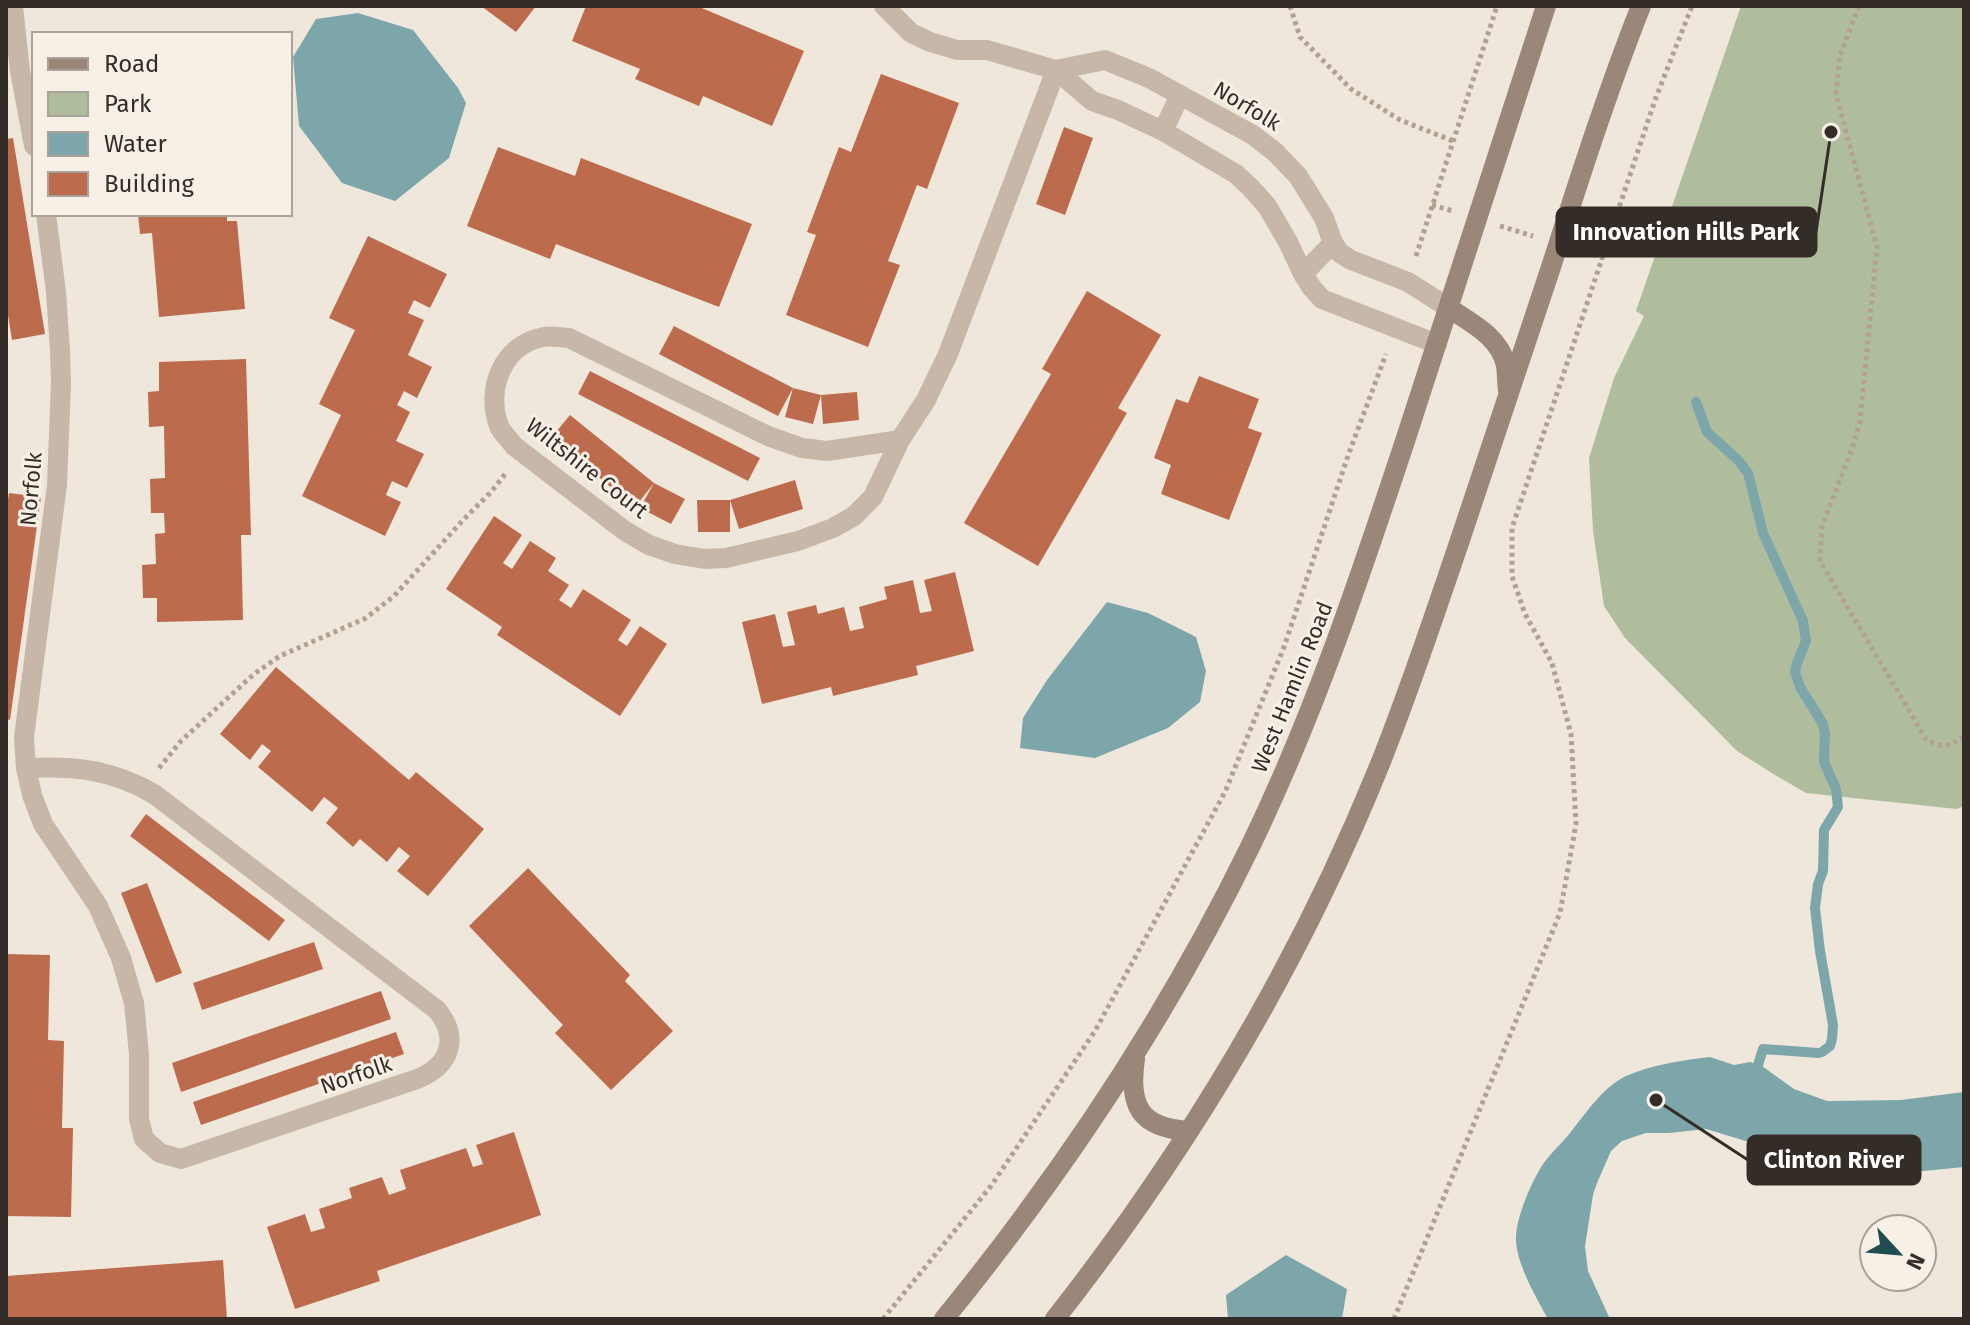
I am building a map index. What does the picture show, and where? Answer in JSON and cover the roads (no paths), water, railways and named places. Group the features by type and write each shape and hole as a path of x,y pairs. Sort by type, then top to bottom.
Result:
{"main road":[{"name":"West Hamlin Road","path":"944,1319 1070,1154 1135,1055 1191,961 1243,861 1298,740 1357,586 1546,6"},
{"path":"1055,1319 1118,1235 1227,1069 1299,942 1355,822 1421,656 1586,157 1641,6"},
{"path":"1449,308 1488,334 1499,349 1505,364 1508,399"},
{"path":"1135,1055 1133,1098 1139,1109 1149,1120 1161,1126 1189,1131"}],"street":[{"path":"13,6 20,71 32,135"},
{"name":"Norfolk","path":"884,6 911,33 930,42 957,50 987,50 1056,70 1092,101 1163,131 1221,164 1250,187 1267,206 1303,274 1322,299 1437,344"},
{"name":"Norfolk","path":"1056,70 1105,60 1125,67 1253,135 1298,176 1324,218 1333,243"},
{"name":"Wiltshire Court","path":"900,440 827,451 802,448 768,436 569,338 546,336 523,343 505,360 494,384 494,409 500,430 514,446 625,531 649,545 675,554 705,559 726,558 798,541 833,528 854,516 873,497 900,440 926,400 948,354 1056,70"},
{"path":"1163,131 1180,95"},
{"name":"Norfolk","path":"26,768 57,766 90,769 118,776 154,794 437,1010 446,1021 450,1035 448,1051 441,1065 417,1079 181,1159 160,1153 144,1139 139,1119 139,1054 134,1003 121,958 98,906 43,824 26,768 24,737 58,470 60,351 46,216"},
{"path":"1303,274 1333,243 1340,253 1351,260 1408,282 1449,308"}],"water":[{"path":"358,13 413,30 466,103 449,158 395,201 342,183 299,126 293,57 316,19"},
{"path":"1107,602 1148,613 1196,637 1206,671 1200,702 1168,728 1095,758 1020,748 1023,718 1047,680"},
{"path":"1710,1057 1734,1065 1750,1062 1762,1066 1794,1089 1827,1101 1901,1100 1964,1092 1964,1167 1913,1172 1875,1168 1772,1149 1706,1129 1646,1133 1622,1141 1611,1151 1597,1183 1585,1246 1588,1271 1610,1319 1548,1319 1523,1270 1516,1240 1522,1210 1541,1167 1595,1101 1618,1081 1656,1066"},
{"path":"1286,1255 1347,1289 1342,1319 1228,1319 1226,1295"}],"waterway":[{"path":"1696,402 1707,432 1748,473 1763,533 1803,621 1806,641 1795,672 1800,687 1823,724 1824,762 1836,789 1838,807 1824,830 1823,871 1815,908 1833,1025 1830,1046 1818,1053 1763,1049 1758,1065"}],"place":[{"name":"Innovation Hills Park","path":"1831,132"},
{"name":"Clinton River","path":"1656,1100"}]}
